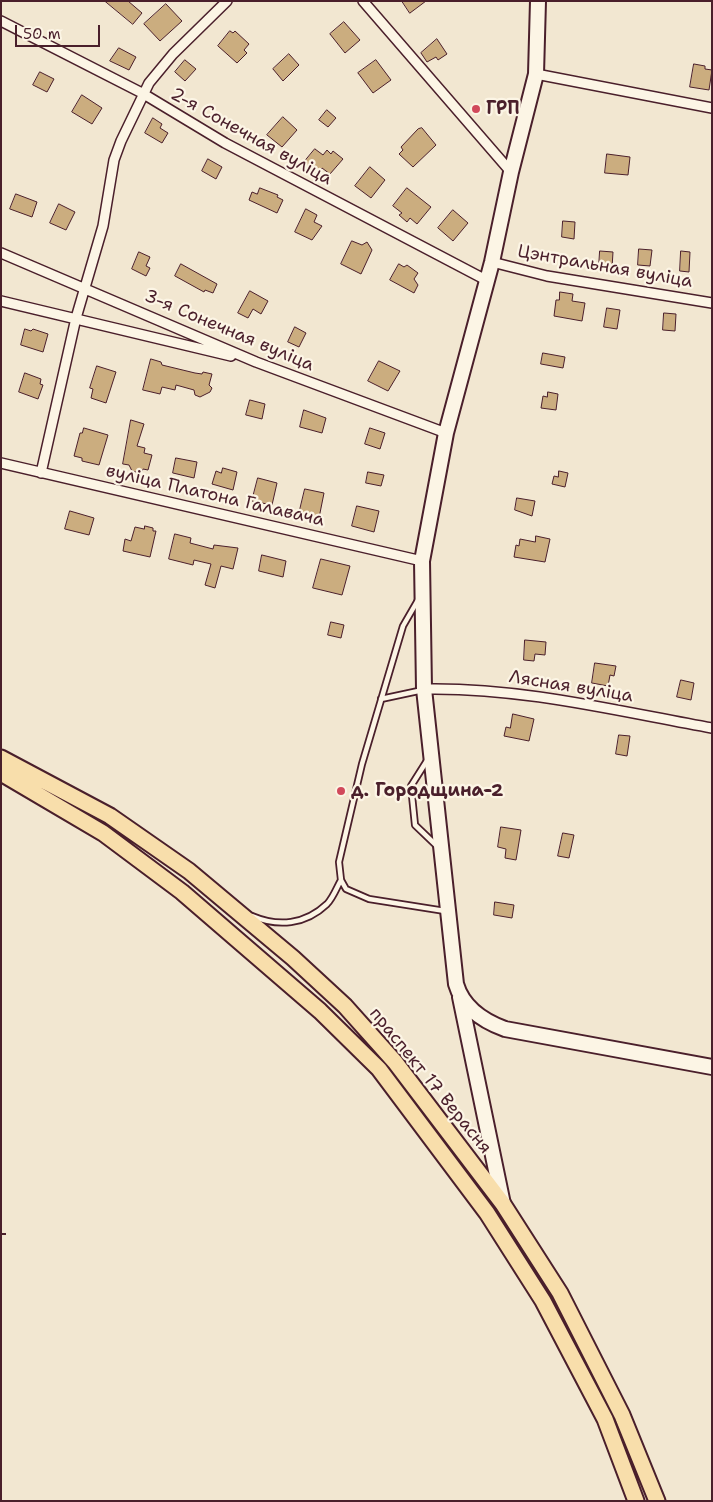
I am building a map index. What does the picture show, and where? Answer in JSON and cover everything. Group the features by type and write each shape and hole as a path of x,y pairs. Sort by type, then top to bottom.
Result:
{"main road":[{"name":"праспект 17 Верасня","path":"1,758 110,816 189,871 345,1006 395,1062 503,1204 560,1293 622,1415 657,1501"},
{"name":"праспект 17 Верасня","path":"1,773 103,833 182,892 320,1011 378,1069 487,1213 543,1301 605,1420 636,1501"}],"street":[{"path":"41,473 76,318 103,226 118,149 142,93 169,58 227,1"},
{"path":"363,1 511,172"},
{"path":"503,1204 459,992 448,912 424,689 422,561 446,433 492,262 511,172 536,74 538,1"},
{"name":"2-я Сонечная вуліца","path":"1,20 142,93 225,143 486,280"},
{"path":"536,74 712,108"},
{"name":"3-я Сонечная вуліца","path":"1,252 256,362 446,433"},
{"name":"Цэнтральная вуліца","path":"492,262 546,276 712,303"},
{"path":"1,301 256,362"},
{"name":"вуліца Платона Галавача","path":"1,463 422,561"},
{"name":"Лясная вуліца","path":"424,689 466,689 556,699 712,728"},
{"path":"459,992 470,1008 481,1018 512,1031 712,1067"}],"lane":[{"path":"422,592 403,626 362,764 339,862 341,880 346,889 369,899 448,912"},
{"path":"381,699 424,689"},
{"path":"431,754 411,786 416,825 441,850"},
{"path":"233,908 270,923 291,922 310,916 328,904 341,880"}],"path":[{"path":"1,1234 6,1234"}],"building":[{"path":"105,1 128,1 142,13 133,24"},
{"path":"402,1 426,1 410,13"},
{"path":"166,4 182,21 160,41 144,24"},
{"path":"344,22 360,40 345,53 330,34"},
{"path":"230,31 233,33 235,31 249,44 244,50 247,53 237,63 218,46"},
{"path":"437,39 447,54 438,60 436,57 427,62 421,53"},
{"path":"119,48 136,57 129,70 110,61"},
{"path":"289,54 299,65 283,81 273,69"},
{"path":"185,60 196,69 185,81 175,72"},
{"path":"376,60 391,80 373,93 358,73"},
{"path":"694,64 705,66 705,69 712,70 709,90 690,87"},
{"path":"40,72 54,79 47,92 33,85"},
{"path":"82,95 102,108 92,124 72,112"},
{"path":"327,110 336,118 328,127 319,120"},
{"path":"283,117 297,130 282,147 267,135"},
{"path":"153,118 162,124 160,128 168,133 162,143 145,133"},
{"path":"422,128 436,145 413,167 399,154 403,150 401,147 418,129"},
{"path":"315,149 323,155 327,150 331,154 333,151 343,159 330,174 322,168 317,174 307,166 305,161"},
{"path":"607,154 630,157 628,175 605,173"},
{"path":"208,159 222,167 216,179 202,171"},
{"path":"370,167 385,180 371,198 355,186"},
{"path":"260,188 278,195 277,197 283,200 277,213 249,200 252,192 257,194"},
{"path":"407,188 431,207 417,224 410,218 407,222 399,215 402,213 393,206"},
{"path":"16,194 37,202 32,217 10,209"},
{"path":"59,204 75,212 66,230 50,223"},
{"path":"306,209 317,215 314,222 322,226 312,240 295,232"},
{"path":"453,210 468,223 453,241 438,228"},
{"path":"563,221 575,222 574,239 562,237"},
{"path":"352,241 362,245 367,242 372,250 361,274 341,264"},
{"path":"639,249 652,250 650,266 638,265"},
{"path":"600,251 613,252 612,268 599,267"},
{"path":"681,251 690,252 689,272 680,271"},
{"path":"139,252 150,257 146,266 150,268 146,276 132,269"},
{"path":"181,264 217,284 213,293 205,290 204,292 175,276"},
{"path":"399,264 404,267 407,265 418,273 414,279 418,285 414,293 390,280"},
{"path":"250,291 268,301 261,314 253,309 248,318 238,313"},
{"path":"560,292 573,294 572,301 585,303 582,321 554,316 556,300 559,300"},
{"path":"607,308 620,310 617,329 604,327"},
{"path":"664,313 676,314 675,331 663,330"},
{"path":"295,327 306,333 299,347 288,342"},
{"path":"25,329 31,331 33,329 48,334 43,352 21,345"},
{"path":"543,353 565,357 563,368 541,364"},
{"path":"151,359 161,362 162,365 195,373 212,374 209,385 212,388 210,392 200,397 195,395 194,390 176,385 175,390 162,387 160,394 143,390"},
{"path":"379,361 400,371 388,391 368,381"},
{"path":"97,366 116,372 106,403 91,398 93,389 90,388"},
{"path":"25,373 41,379 40,384 43,385 38,399 19,392"},
{"path":"548,392 558,394 556,410 541,408 543,396 547,397"},
{"path":"250,400 265,404 262,419 246,415"},
{"path":"304,410 326,418 322,433 300,427"},
{"path":"131,420 144,424 137,446 145,448 144,453 152,455 148,470 143,469 141,473 132,471 129,465 123,464"},
{"path":"84,428 108,435 99,465 82,461 82,458 74,456 80,433 82,433"},
{"path":"370,428 385,433 380,449 365,444"},
{"path":"176,458 197,462 194,478 173,473"},
{"path":"223,468 237,472 233,490 212,484 216,471 221,473"},
{"path":"559,471 568,473 565,487 552,484 554,476 558,477"},
{"path":"368,472 384,475 381,486 366,483"},
{"path":"258,478 277,483 272,505 252,501"},
{"path":"305,489 324,493 319,518 299,514"},
{"path":"517,498 535,501 532,516 515,510"},
{"path":"357,506 379,511 374,532 352,526"},
{"path":"70,511 94,518 89,535 65,529"},
{"path":"145,526 156,531 150,557 123,551 125,539 131,541 135,527 144,529"},
{"path":"175,534 191,538 190,543 213,549 214,545 238,548 233,569 221,566 215,588 205,585 211,564 194,560 193,565 169,559"},
{"path":"536,536 550,539 545,562 514,557 516,545 519,546 520,539 535,542"},
{"path":"262,555 286,561 283,577 259,571"},
{"path":"321,559 350,566 342,595 313,588"},
{"path":"331,622 344,625 341,638 328,635"},
{"path":"525,640 546,642 545,655 535,654 534,661 524,660"},
{"path":"595,663 616,666 614,676 610,675 608,686 592,683"},
{"path":"681,680 694,683 691,700 677,697"},
{"path":"513,714 534,719 529,741 504,736 506,727 510,728"},
{"path":"619,735 630,736 627,756 616,754"},
{"path":"501,827 521,830 516,860 505,858 506,849 498,847"},
{"path":"563,833 574,835 569,858 558,856"},
{"path":"495,902 514,905 512,918 494,915"}],"place":[{"name":"ГРП","path":"476,109"},
{"name":"д. Городщина-2","path":"341,791"}]}
